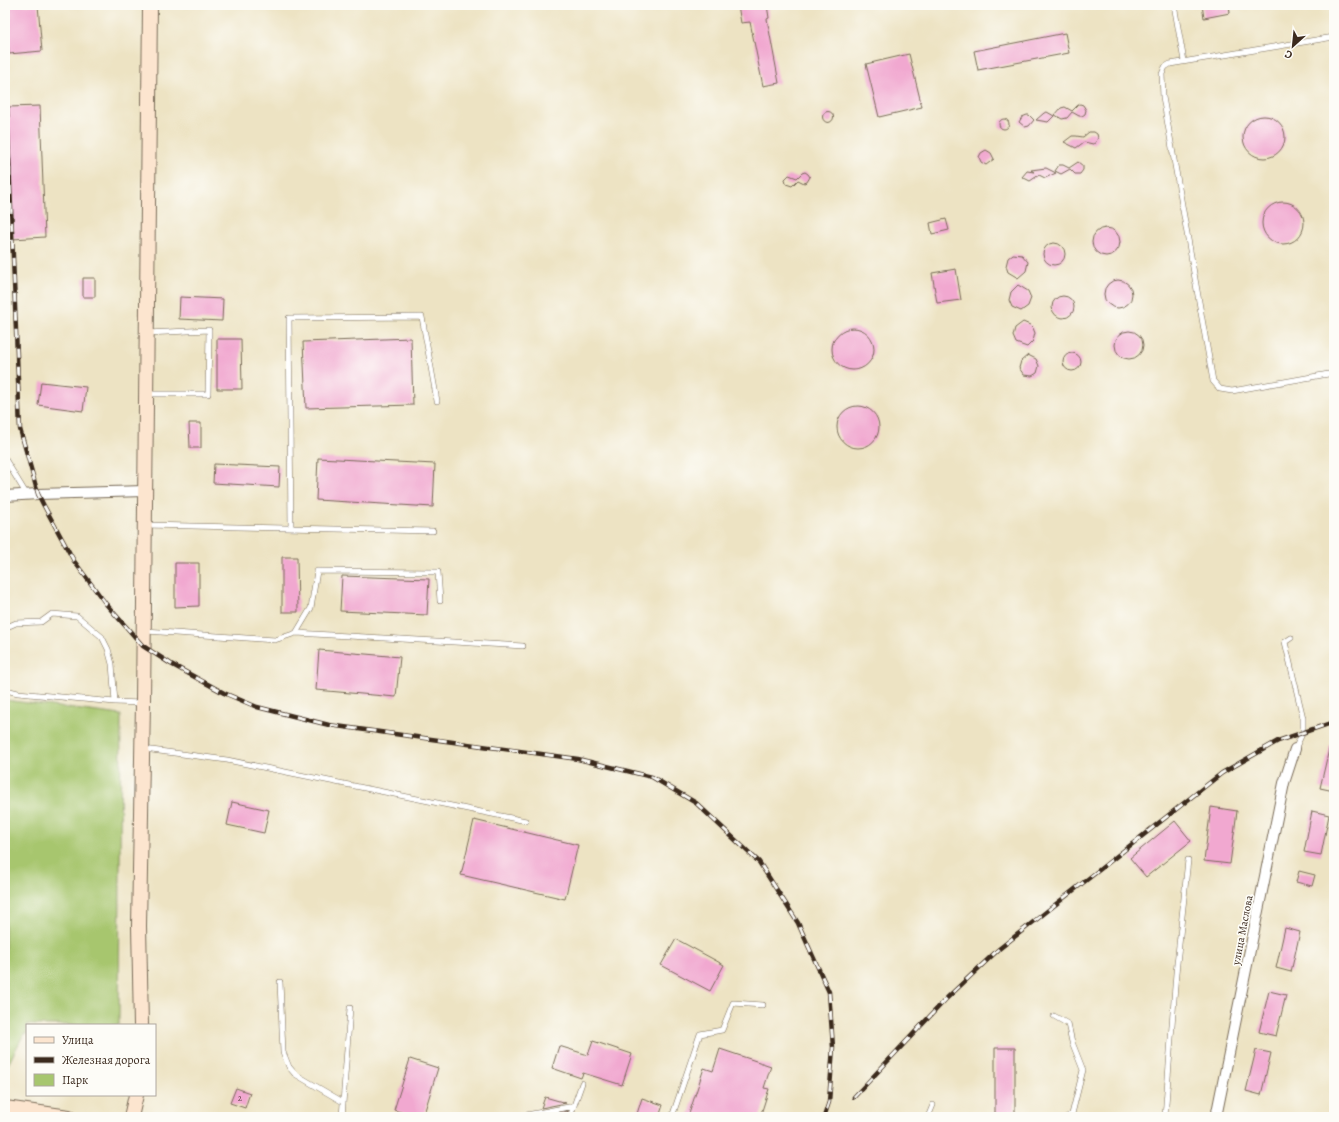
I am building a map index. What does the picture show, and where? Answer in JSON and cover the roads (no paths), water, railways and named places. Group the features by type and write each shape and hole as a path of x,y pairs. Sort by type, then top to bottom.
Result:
{"main road":[{"path":"141,1024 139,926 143,703 150,5"},
{"path":"131,1117 136,1096"},
{"path":"5,1108 68,1117"}],"street":[{"path":"5,496 145,491"},
{"name":"улица Маслова","path":"1216,1117 1284,783 1295,749"}],"lane":[{"path":"1174,5 1184,61"},
{"path":"1334,37 1170,64 1164,67 1162,74 1163,97 1213,381 1220,389 1232,391 1334,373"},
{"path":"291,528 289,318 422,317 437,401"},
{"path":"146,332 209,330 208,394 146,394"},
{"path":"5,459 27,495"},
{"path":"144,524 433,531"},
{"path":"296,633 311,608 317,571 438,572 440,601"},
{"path":"5,630 7,627 16,623 41,622 52,614 77,616 102,637 108,648 112,664 115,702"},
{"path":"143,631 275,640 296,633 523,646"},
{"path":"1291,638 1284,642 1303,718 1302,732 1295,749"},
{"path":"5,688 18,693 115,702 143,703"},
{"path":"142,748 227,760 526,821"},
{"path":"1166,1117 1176,973 1188,860"},
{"path":"280,982 283,1052 289,1066 295,1074 343,1102"},
{"path":"672,1117 700,1034 722,1030 733,1003 763,1006"},
{"path":"342,1117 350,1008"},
{"path":"1054,1016 1068,1024 1072,1042 1083,1070 1072,1114 1067,1117"},
{"path":"570,1117 582,1083"},
{"path":"928,1117 933,1105"},
{"path":"516,1117 574,1106"}],"railway":[{"path":"5,60 20,429 38,494 74,561 106,604 143,646 171,664 224,693 257,707 329,725 578,759 652,777 696,803 759,862 798,923 829,992 833,1047 829,1102 824,1117"},
{"path":"854,1097 947,998 999,949 1222,773 1278,741 1334,722"}]}
